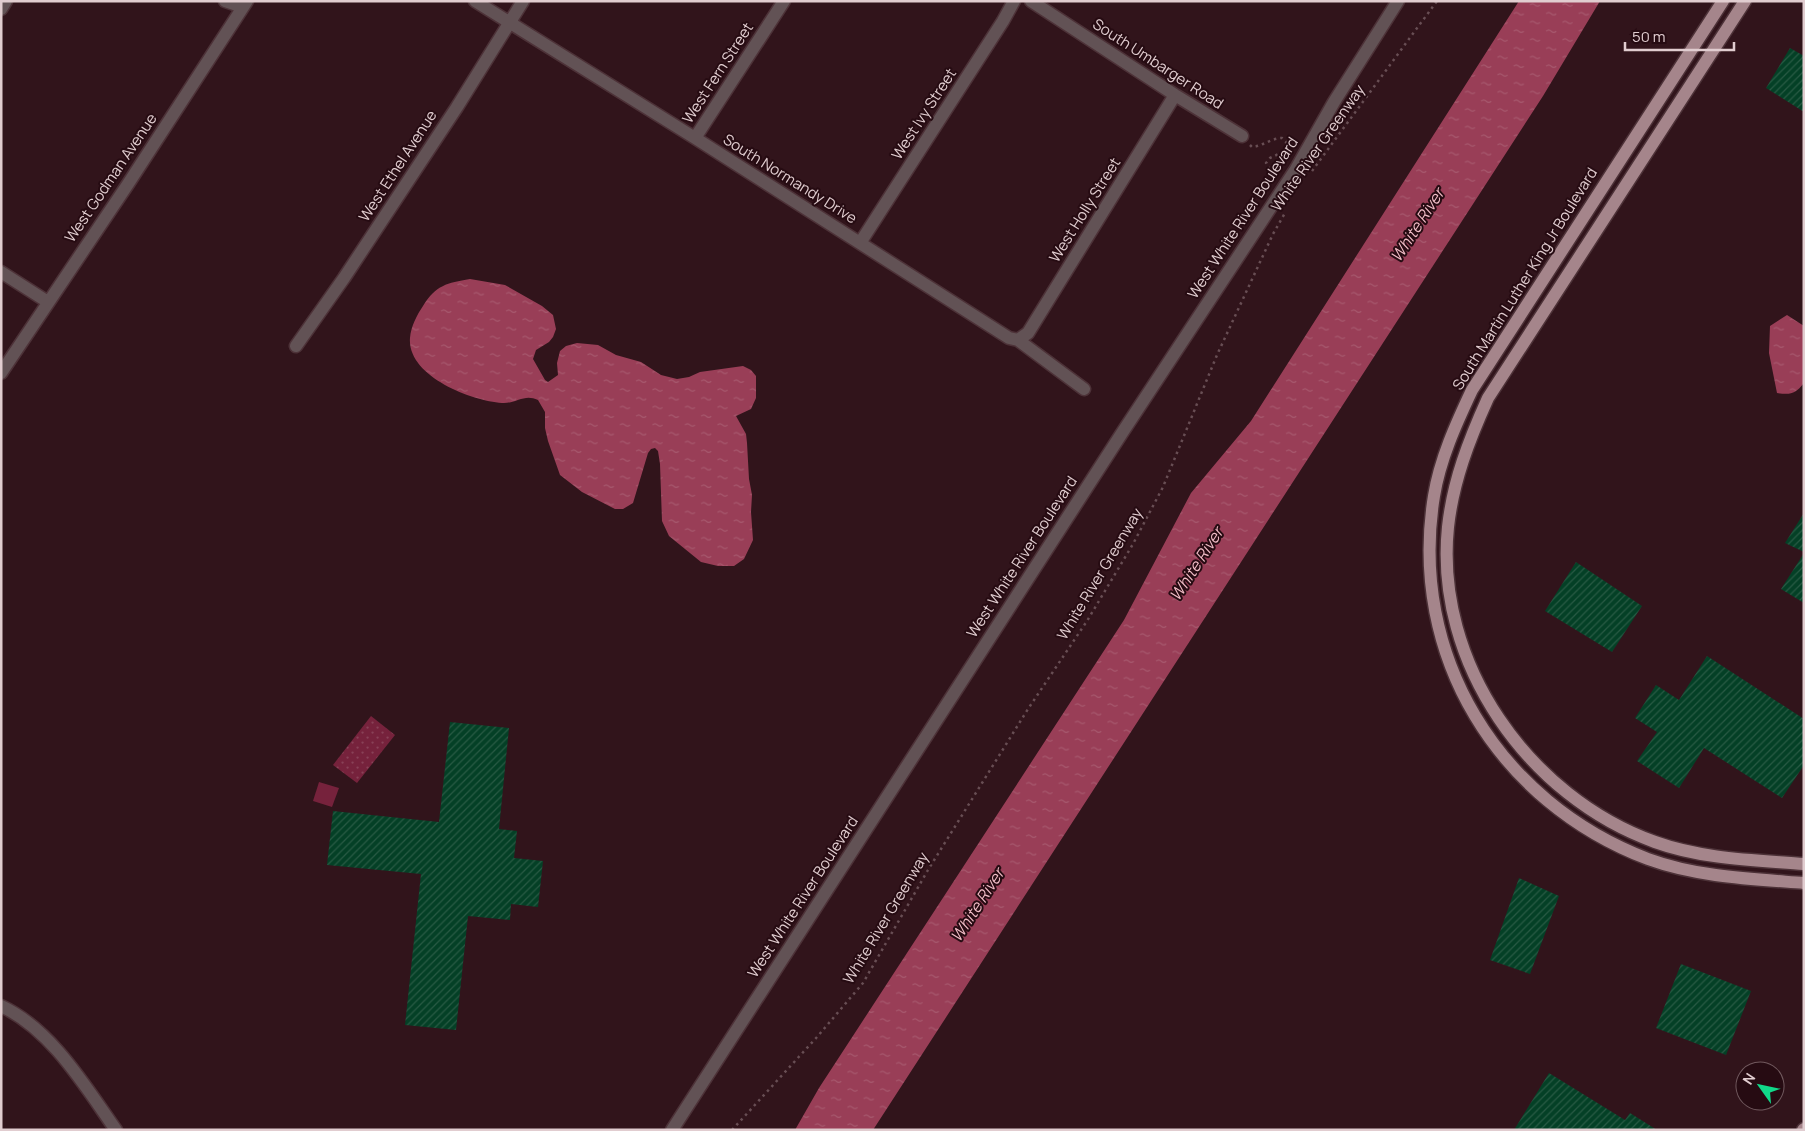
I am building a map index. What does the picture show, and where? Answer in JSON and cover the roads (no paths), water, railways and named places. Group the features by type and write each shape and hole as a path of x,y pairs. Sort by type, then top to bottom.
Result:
{"main road":[{"name":"South Martin Luther King Jr Boulevard","path":"1723,1 1472,390 1442,462 1434,494 1429,545 1432,595 1438,630 1452,668 1465,699 1483,730 1504,758 1533,788 1559,810 1586,829 1616,846 1657,862 1682,869 1732,877 1804,882"},
{"path":"1745,1 1488,398 1460,467 1453,498 1448,529 1450,592 1456,625 1469,661 1482,690 1499,719 1519,746 1570,795 1624,829 1655,842 1686,851 1734,859 1804,864"}],"street":[{"path":"1,9 6,1"},
{"path":"225,1 245,4"},
{"name":"South Normandy Drive","path":"475,1 695,138 1009,338 1018,340 1084,389"},
{"name":"West Ethel Avenue","path":"296,346 457,107 523,1"},
{"name":"West Fern Street","path":"695,138 784,1"},
{"name":"West Ivy Street","path":"860,243 1014,1"},
{"name":"South Umbarger Road","path":"1031,1 1175,95 1242,136"},
{"name":"West White River Boulevard","path":"672,1130 1117,441 1296,169 1334,102 1398,1"},
{"name":"West Godman Avenue","path":"1,373 128,184 245,4"},
{"name":"West Holly Street","path":"1018,340 1028,333 1175,95"},
{"path":"1,272 48,302"},
{"path":"1,1006 29,1023 51,1044 81,1080 116,1130"}],"water":[{"name":"White River","path":"1519,1 1600,1 1543,96 873,1130 795,1130 819,1088 1124,620 1191,493 1251,421"},
{"path":"470,279 505,285 542,306 553,315 556,329 553,337 549,342 536,350 533,359 548,382 558,375 557,363 560,351 566,346 577,343 598,345 616,355 641,362 661,375 677,379 689,377 700,372 743,366 751,370 756,376 756,398 751,409 736,416 746,434 752,495 753,540 744,559 734,566 718,566 701,562 669,536 662,521 660,464 658,451 655,448 651,449 648,453 633,503 623,509 615,509 582,492 560,475 548,441 545,428 545,412 538,400 524,398 502,403 474,397 458,392 443,384 419,364 412,352 410,338 413,325 421,309 438,289 448,284"},
{"path":"1787,315 1804,326 1804,383 1795,392 1786,394 1777,393 1769,353 1770,326"}]}
